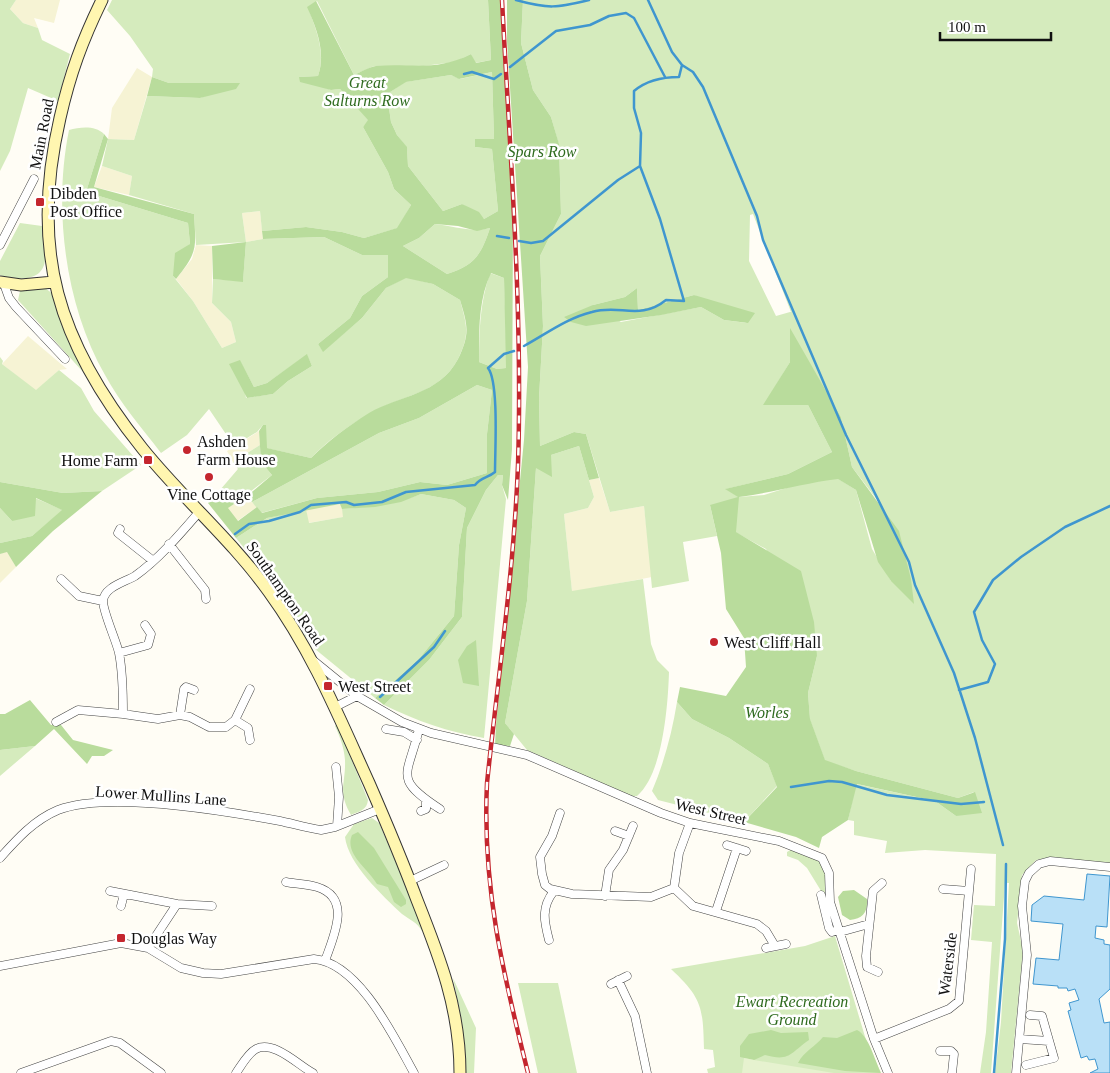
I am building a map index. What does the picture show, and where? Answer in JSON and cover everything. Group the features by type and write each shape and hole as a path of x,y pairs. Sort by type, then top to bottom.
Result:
{"street":[{"name":"Main Road","path":"54,282 48,250 46,211 50,166 66,91 78,51 102,0"},
{"path":"0,246 34,179"},
{"path":"2,283 21,285 54,282"},
{"name":"Southampton Road","path":"54,282 78,350 94,379 142,448 228,540 269,591 312,660 380,809 410,881 451,991 458,1034 460,1073"},
{"path":"2,283 12,303 65,359"},
{"path":"123,714 119,654 103,601 108,591 138,573 200,511"},
{"path":"110,537 119,531 152,560"},
{"path":"168,544 205,590 206,599"},
{"path":"61,579 79,596 103,601"},
{"path":"119,654 148,645 151,634 145,625"},
{"name":"West Street","path":"312,660 357,696 387,715 420,729 527,755 662,813 690,823 755,835 811,852 822,858 829,874 829,894 840,931 874,1039 888,1073"},
{"path":"180,715 184,689 186,687 194,690"},
{"path":"56,722 78,710 158,719 180,715 190,717 208,727 226,727 235,720 248,692 238,691"},
{"path":"335,707 357,696"},
{"path":"235,720 248,728 250,740"},
{"path":"386,729 404,732 417,740"},
{"path":"420,729 408,765 406,778 413,790 440,809"},
{"path":"336,767 337,826"},
{"path":"421,811 426,809 426,800"},
{"name":"Lower Mullins Lane","path":"0,858 28,829 42,818 62,809 90,803 197,808 326,830 380,809"},
{"path":"560,813 552,836 540,859 545,885 554,891 605,896 651,897 674,888"},
{"path":"674,888 679,853 690,823"},
{"path":"605,896 609,870 633,826"},
{"path":"615,831 629,836"},
{"path":"727,845 746,851"},
{"path":"716,911 737,848"},
{"path":"1016,1073 1028,955 1022,906 1025,881 1029,873 1039,864 1050,861 1110,867"},
{"path":"410,881 444,865"},
{"name":"Waterside","path":"874,1039 949,1009 959,1001 970,869"},
{"path":"286,882 317,887 330,895 335,902 339,920 325,960"},
{"path":"878,972 867,967 866,962 873,891 882,883"},
{"path":"674,888 692,906 716,911 757,924 766,931 775,946"},
{"path":"943,890 969,892"},
{"path":"110,891 177,904 202,901 212,906"},
{"path":"549,940 544,918 545,904 554,891"},
{"path":"121,906 124,894"},
{"path":"821,895 829,928 832,932 869,924"},
{"path":"148,948 177,904"},
{"path":"0,966 114,943 148,948 180,968 207,973 220,974 305,960 325,960 341,970 362,990 414,1073"},
{"path":"766,948 786,944"},
{"path":"627,976 614,982 635,1016 647,1073"},
{"path":"1026,1065 1054,1058 1042,1016 1030,1015"},
{"path":"1020,1039 1049,1041"},
{"path":"21,1073 110,1042 120,1043 149,1070 161,1073"},
{"path":"236,1073 252,1052 262,1047 275,1049 313,1073"},
{"path":"940,1051 951,1051 954,1054 952,1073"}],"shaded area":[{"path":"16,0 60,0 54,23 34,18 38,28 23,23 10,9"},
{"path":"137,68 152,77 134,140 108,139 112,108"},
{"path":"102,166 132,176 129,195 94,187"},
{"path":"260,211 263,239 246,242 242,213"},
{"path":"196,245 212,246 212,303 231,322 236,342 222,348 193,301 176,279 192,259"},
{"path":"28,336 67,369 59,370 36,391 2,364"},
{"path":"259,431 260,445 233,462 227,451"},
{"path":"599,478 610,512 644,506 652,577 572,592 564,514 588,508 594,497 589,480"},
{"path":"246,497 257,507 237,521 227,508"},
{"path":"341,504 344,517 308,523 306,509"},
{"path":"7,551 16,567 0,583 0,554"}],"green space":[{"path":"0,0 16,0 10,9 23,23 38,28 42,40 70,54 58,101 28,88 10,151 0,171"},
{"path":"112,0 488,0 491,60 475,63 471,54 455,62 415,67 374,66 354,75 317,1 308,7 319,41 321,58 318,76 299,77 331,90 340,89 369,120 363,127 388,172 394,189 411,205 398,228 364,238 342,232 306,227 262,231 260,211 242,213 246,242 196,245 194,214 129,195 132,176 102,166 108,139 134,140 147,96 200,98 239,83 169,83 152,77 153,69 130,36 107,10"},
{"name":"Great Salturns Row","path":"488,0 500,0 509,118 513,209 512,449 508,500 502,485 503,475 498,475 486,490 467,528 462,617 429,660 384,705 375,698 418,660 454,616 459,545 466,508 454,500 421,494 401,502 375,507 342,509 340,504 267,518 236,538 208,503 220,490 234,504 228,508 238,521 257,507 262,513 317,498 378,492 420,482 447,485 487,473 487,434 492,390 477,385 419,418 379,433 252,502 246,497 272,475 261,462 259,431 263,425 266,425 267,448 311,458 338,434 369,413 418,393 440,380 450,371 458,359 466,336 465,317 460,300 433,284 406,278 386,288 362,318 323,352 318,344 350,318 362,296 388,277 388,255 362,255 324,237 263,239 262,231 306,227 342,232 364,238 397,228 411,205 394,189 388,172 363,127 368,120 340,89 331,90 300,82 299,77 318,76 321,59 317,32 307,7 316,1 354,75 376,66 435,65 458,60 471,54 476,63 491,60","holes":["492,72 494,139 475,139 475,147 492,149 498,211 484,219 479,212 462,204 443,211 408,166 407,147 397,135 391,122 387,94 406,82 451,75 459,79","435,224 458,226 477,231 490,228 476,258 457,271 447,274 403,246 419,238","491,273 504,278 506,368 497,369 479,362 481,305"]},
{"name":"Spars Row","path":"507,0 523,0 521,43 533,90 551,117 559,144 561,214 540,256 543,326 539,398 540,446 574,432 586,434 599,478 589,480 579,446 551,455 552,477 536,468 527,601 505,723 514,734 510,746 495,745 524,440 528,367 507,41"},
{"path":"523,0 1110,0 1110,864 1051,857 1036,860 1022,875 1017,923 1023,950 1011,1073 995,1073 1001,1022 1009,883 1005,883 991,1073 980,1073 986,1032 992,942 971,940 974,905 995,906 996,854 925,850 885,853 887,841 854,835 854,821 848,820 856,784 935,801 956,816 974,792 958,798 825,761 810,720 808,693 817,656 766,549 735,532 710,505 717,536 683,542 689,581 652,588 644,506 610,512 586,434 574,432 540,446 539,398 543,326 540,256 561,214 559,145 551,117 533,90 521,43","holes":["753,214 791,312 776,316 749,261 750,215","637,288 638,310 694,295 747,323 724,320 701,307 621,322 593,305 625,297","790,330 841,417 852,467 881,505 891,581 872,549 856,490 837,478 799,484 764,495 739,497 726,489 788,474 832,452 808,405 764,405 790,362"]},
{"path":"492,72 494,139 475,147 492,149 498,211 484,219 462,204 443,211 408,166 407,148 397,135 391,122 387,94 405,82 451,75 460,79"},
{"path":"152,77 169,83 240,83 236,89 200,98 147,96"},
{"path":"92,128 104,134 86,192 188,223 190,244 173,276 193,301 222,348 236,342 231,322 212,303 213,279 243,281 246,242 263,239 324,237 362,255 388,254 388,277 362,296 350,318 318,344 323,351 362,318 386,288 406,277 433,284 460,300 466,324 466,336 458,359 450,371 440,380 418,393 381,408 361,419 331,440 311,458 266,448 266,426 263,425 257,432 234,446 209,409 187,435 161,453 117,395 105,375 91,348 80,318 66,256 63,224 64,160 69,130","holes":["307,355 312,366 288,381 273,394 246,398 240,361 254,387 267,383"]},
{"path":"104,134 108,139 94,187 194,214 194,249 192,256 176,279 173,276 175,253 190,244 188,223 86,192"},
{"path":"20,223 42,226 45,258 41,271 35,275 23,279 13,279 0,275 0,261"},
{"path":"435,224 470,229 490,228 476,258 457,271 447,274 403,246 419,238"},
{"path":"246,242 243,282 213,279 212,246"},
{"path":"490,273 504,278 507,368 497,369 479,362 481,317"},
{"path":"45,288 53,294 83,372 18,300 20,291"},
{"path":"637,288 638,310 694,295 755,313 748,323 724,320 701,307 586,326 571,322 564,317 593,305 625,297"},
{"name":"Worles","path":"790,328 841,417 852,467 899,531 911,579 914,604 891,581 878,562 856,490 838,479 739,497 736,532 801,571 814,622 817,656 808,693 810,719 825,760 856,771 958,798 975,792 982,813 956,816 935,801 857,784 848,820 822,837 819,848 796,837 744,822 777,787 768,764 729,738 692,719 677,702 680,687 726,696 746,667 744,638 726,609 721,553 710,505 738,497 725,489 788,474 832,452 808,405 763,405 790,362"},
{"path":"307,354 312,366 288,381 273,394 247,398 229,364 240,360 254,387 267,383"},
{"path":"0,357 3,361 2,364 36,390 59,370 81,388 94,411 141,465 102,491 63,493 0,482"},
{"path":"477,385 492,390 487,434 487,473 447,485 420,482 378,492 317,498 261,513 252,502 379,433 419,418"},
{"path":"260,445 261,462 272,475 234,504 220,490 238,469 233,462"},
{"path":"579,446 594,497 588,508 564,514 572,591 643,579 651,644 657,660 669,672 665,720 658,756 646,786 637,796 631,796 527,750 505,723 527,601 536,468 551,455"},
{"path":"498,475 503,475 502,485 506,499 484,738 458,733 433,725 384,705 429,660 462,617 467,528 486,490"},
{"path":"0,482 63,493 102,491 53,531 16,567 7,552 0,554 0,543 32,536 62,510 36,498 35,516 12,521 0,508"},
{"path":"421,494 454,500 466,508 459,545 454,616 418,660 375,698 315,649 297,624 275,586 236,538 267,518 306,509 309,523 343,517 342,509 382,504"},
{"path":"35,498 63,510 32,536 0,543 0,508 12,521"},
{"path":"476,640 479,686 463,683 458,660 467,646"},
{"path":"30,700 51,725 61,725 73,740 113,750 104,756 92,756 87,764 54,729 35,746 0,750 0,714 5,714"},
{"path":"677,702 692,719 729,738 768,764 777,786 744,822 658,800 652,791 667,748"},
{"path":"337,724 368,800 365,808 351,815 344,800 345,760 342,742 335,726"},
{"path":"35,746 0,776 0,750"},
{"path":"372,818 379,823 425,930 422,931 416,923 402,914 368,879 352,858 345,837 354,824"},
{"path":"358,832 374,848 406,900 406,904 401,907 394,902 388,887 377,884 354,855 350,842 352,835"},
{"path":"792,849 809,854 823,865 826,876 826,899 807,868 798,860 787,856 787,852"},
{"path":"854,890 867,899 867,908 864,914 850,920 842,915 838,897 843,891"},
{"name":"Ewart Recreation Ground","path":"835,936 866,1040 881,1073 708,1073 707,1069 715,1067 713,1050 704,1049 703,1023 699,1004 689,988 671,969 805,946"},
{"path":"453,978 476,1028 474,1073 464,1073 461,1017"},
{"path":"518,983 558,983 577,1073 538,1073"},
{"path":"771,1030 781,1033 808,1032 809,1040 785,1057 765,1055 754,1060 740,1057 740,1046 749,1034"},
{"path":"857,1030 868,1043 881,1073 845,1071 798,1063 803,1055 823,1037 837,1038"},
{"path":"744,1058 754,1060 834,1073 742,1073"}],"water":[{"path":"1087,874 1110,876 1107,927 1096,926 1095,938 1104,940 1104,944 1110,945 1110,989 1099,999 1104,1023 1110,1022 1110,1073 1090,1073 1098,1069 1095,1059 1089,1060 1087,1056 1081,1058 1068,1011 1071,1010 1069,1003 1079,1000 1075,989 1068,991 1067,988 1058,988 1058,986 1033,984 1036,958 1059,960 1063,924 1031,921 1032,905 1044,896 1084,900"}],"waterway":[{"path":"516,0 545,6 569,5 589,0"},
{"path":"648,0 672,52 682,65 693,72 703,87 757,216 763,240 846,435 909,562 915,585 954,673 975,738 1003,845"},
{"path":"510,67 556,31 590,25 609,16 626,13 634,18 665,77"},
{"path":"524,346 565,322 592,312 602,310 639,311 657,306 666,300 684,301 660,219 640,166 641,133 634,108 634,91 644,84 655,80 679,77 682,65"},
{"path":"464,74 472,72 494,79 501,74"},
{"path":"519,241 531,243 543,241 618,180 640,166"},
{"path":"497,236 509,238"},
{"path":"235,534 249,524 269,521 300,512 311,505 346,502 354,505 382,502 406,492 475,485 492,474 495,472 495,401 494,387 488,368 504,354 514,351"},
{"path":"959,690 988,682 995,664 982,640 974,612 993,580 1021,557 1065,527 1110,506"},
{"path":"380,697 434,647 445,631"},
{"path":"791,787 829,781 842,782 887,795 961,804 984,802"},
{"path":"994,1073 1005,939 1006,864"}],"railway":[{"path":"502,0 512,174 519,349 518,465 509,584 487,783 486,821 491,894 496,929 510,1000 528,1073"}],"place":[{"name":"Dibden Post Office","path":"40,202"},
{"name":"Ashden Farm House","path":"187,450"},
{"name":"Home Farm","path":"148,460"},
{"name":"Vine Cottage","path":"209,477"},
{"name":"West Cliff Hall","path":"714,642"},
{"name":"West Street","path":"328,686"},
{"name":"Douglas Way","path":"121,938"}]}
